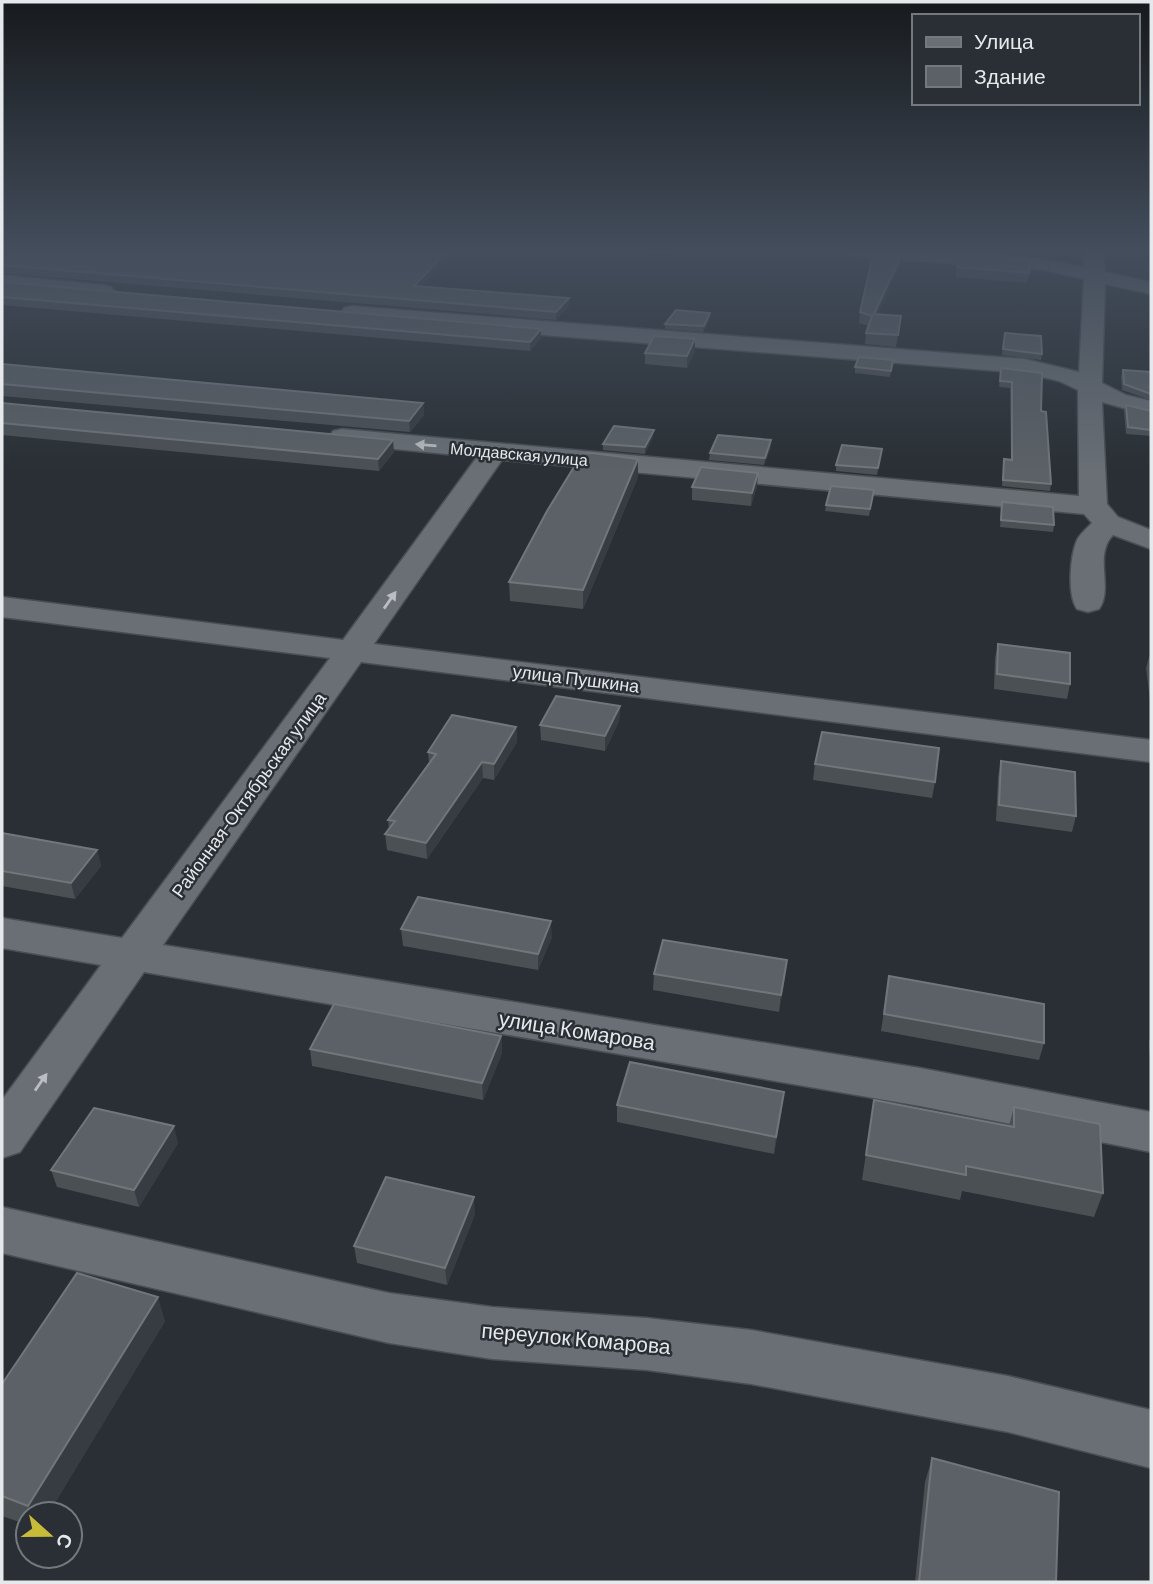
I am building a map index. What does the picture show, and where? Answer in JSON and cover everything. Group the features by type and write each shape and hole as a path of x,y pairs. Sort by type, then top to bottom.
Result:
{"street":[{"path":"487,324 1025,366 1067,375 1090,398 1151,408"},
{"path":"1088,602 1088,557 1101,515 1090,398 1092,324"},
{"name":"Молдавская улица","path":"316,435 1101,515 1151,540"},
{"name":"Районная-Октябрьская улица","path":"2,1138 494,452"},
{"name":"улица Пушкина","path":"2,607 1151,751"},
{"name":"улица Комарова","path":"2,933 130,957 920,1087 1151,1132"},
{"name":"переулок Комарова","path":"2,1230 389,1318 492,1333 647,1344 751,1357 1008,1404 1151,1439"}],"building":[{"path":"318,324 483,324 541,329 530,342"},
{"path":"665,324 705,324 704,326"},
{"path":"869,324 900,324 898,335 866,333"},
{"path":"1005,333 1041,336 1042,354 1003,349"},
{"path":"654,336 695,339 687,356 645,353"},
{"path":"859,357 893,360 891,371 855,367"},
{"path":"2,364 423,403 409,421 2,384"},
{"path":"1001,368 1042,373 1041,411 1046,412 1051,484 1003,480 1004,459 1012,460 1012,382 1000,381"},
{"path":"1123,370 1151,372 1151,394 1124,384"},
{"path":"2,403 393,440 378,459 2,423"},
{"path":"1126,405 1151,411 1151,430 1128,427"},
{"path":"614,426 654,430 645,447 603,444"},
{"path":"718,435 771,440 765,458 710,453"},
{"path":"842,445 882,449 878,468 836,465"},
{"path":"582,454 638,459 583,590 509,582 547,511"},
{"path":"701,467 758,473 752,493 692,487"},
{"path":"831,486 874,490 870,509 826,505"},
{"path":"1002,502 1053,507 1054,525 1001,520"},
{"path":"998,644 1070,653 1070,684 997,674"},
{"path":"556,696 620,706 605,736 540,725"},
{"path":"452,715 516,727 494,764 482,762 426,843 385,834 395,821 388,820 436,754 428,752"},
{"path":"822,732 939,748 935,782 815,764"},
{"path":"1001,761 1075,772 1076,816 999,805"},
{"path":"2,833 97,850 71,883 2,871"},
{"path":"418,897 551,921 538,954 401,929"},
{"path":"663,940 787,960 781,995 654,974"},
{"path":"889,976 1044,1004 1044,1043 884,1014"},
{"path":"334,1004 501,1036 482,1083 310,1049"},
{"path":"630,1062 784,1092 776,1137 617,1105"},
{"path":"874,1100 1014,1127 1014,1107 1100,1124 1103,1193 966,1166 966,1175 866,1155"},
{"path":"94,1108 174,1126 134,1190 51,1170"},
{"path":"386,1177 474,1197 445,1268 354,1246"},
{"path":"77,1273 158,1297 32,1500 14,1501 2,1496 2,1384"},
{"path":"932,1458 1059,1492 1056,1582 919,1582"}]}
